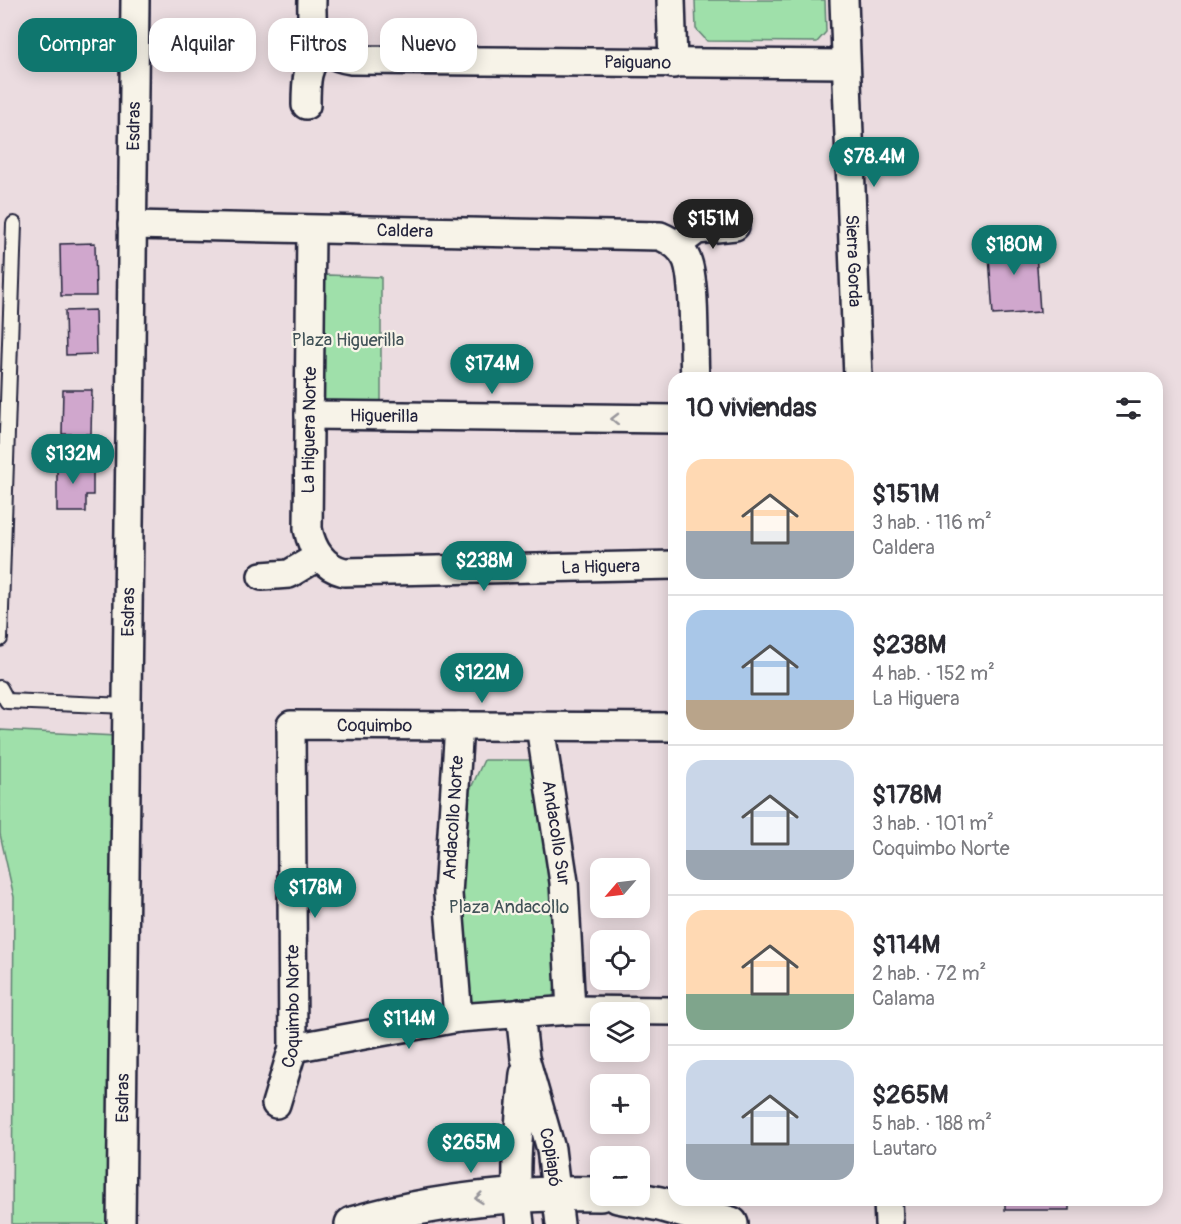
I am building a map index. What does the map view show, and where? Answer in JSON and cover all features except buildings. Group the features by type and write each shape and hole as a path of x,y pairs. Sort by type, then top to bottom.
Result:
{"street":[{"name":"Esdras","path":"121,1224 135,0"},
{"path":"312,0 312,18"},
{"path":"671,0 673,64"},
{"name":"Sierra Gorda","path":"844,0 858,372"},
{"name":"Paiguano","path":"368,60 846,64"},
{"path":"306,105 307,72"},
{"name":"Caldera","path":"132,225 311,230 652,234 669,239 677,245"},
{"path":"695,372 690,270 677,245 697,230 735,226"},
{"name":"La Higuera Norte","path":"311,230 308,529 319,556"},
{"name":"Higuerilla","path":"309,416 668,419"},
{"path":"262,576 289,574 319,556"},
{"name":"La Higuera","path":"319,556 333,570 344,572 668,565"},
{"name":"Coquimbo","path":"291,725 668,727"},
{"name":"Coquimbo Norte","path":"276,1104 293,1048 291,725"},
{"name":"Andacollo Norte","path":"458,1018 448,894 459,726"},
{"name":"Andacollo Sur","path":"540,726 564,882 571,1010"},
{"path":"293,1048 458,1018 571,1010 668,1011"},
{"name":"Copiapó","path":"520,1013 525,1058 551,1149 558,1209"},
{"name":"Copiapó","path":"518,1209 516,1153 525,1058"},
{"path":"352,1224 459,1201 518,1209 558,1209 590,1198"},
{"path":"650,1202 731,1224"},
{"path":"888,1206 889,1224"}],"lane":[{"path":"0,639 14,224"},
{"path":"0,688 7,701 127,706"}],"green space":[{"path":"695,0 825,0 826,32 817,42 707,41 696,29"},
{"name":"Plaza Higuerilla","path":"323,276 381,277 381,408 322,405"},
{"path":"0,730 116,736 113,1224 12,1224 14,897 0,834"},
{"name":"Plaza Andacollo","path":"484,760 536,760 561,944 553,998 472,1004 460,910 470,790"}]}
